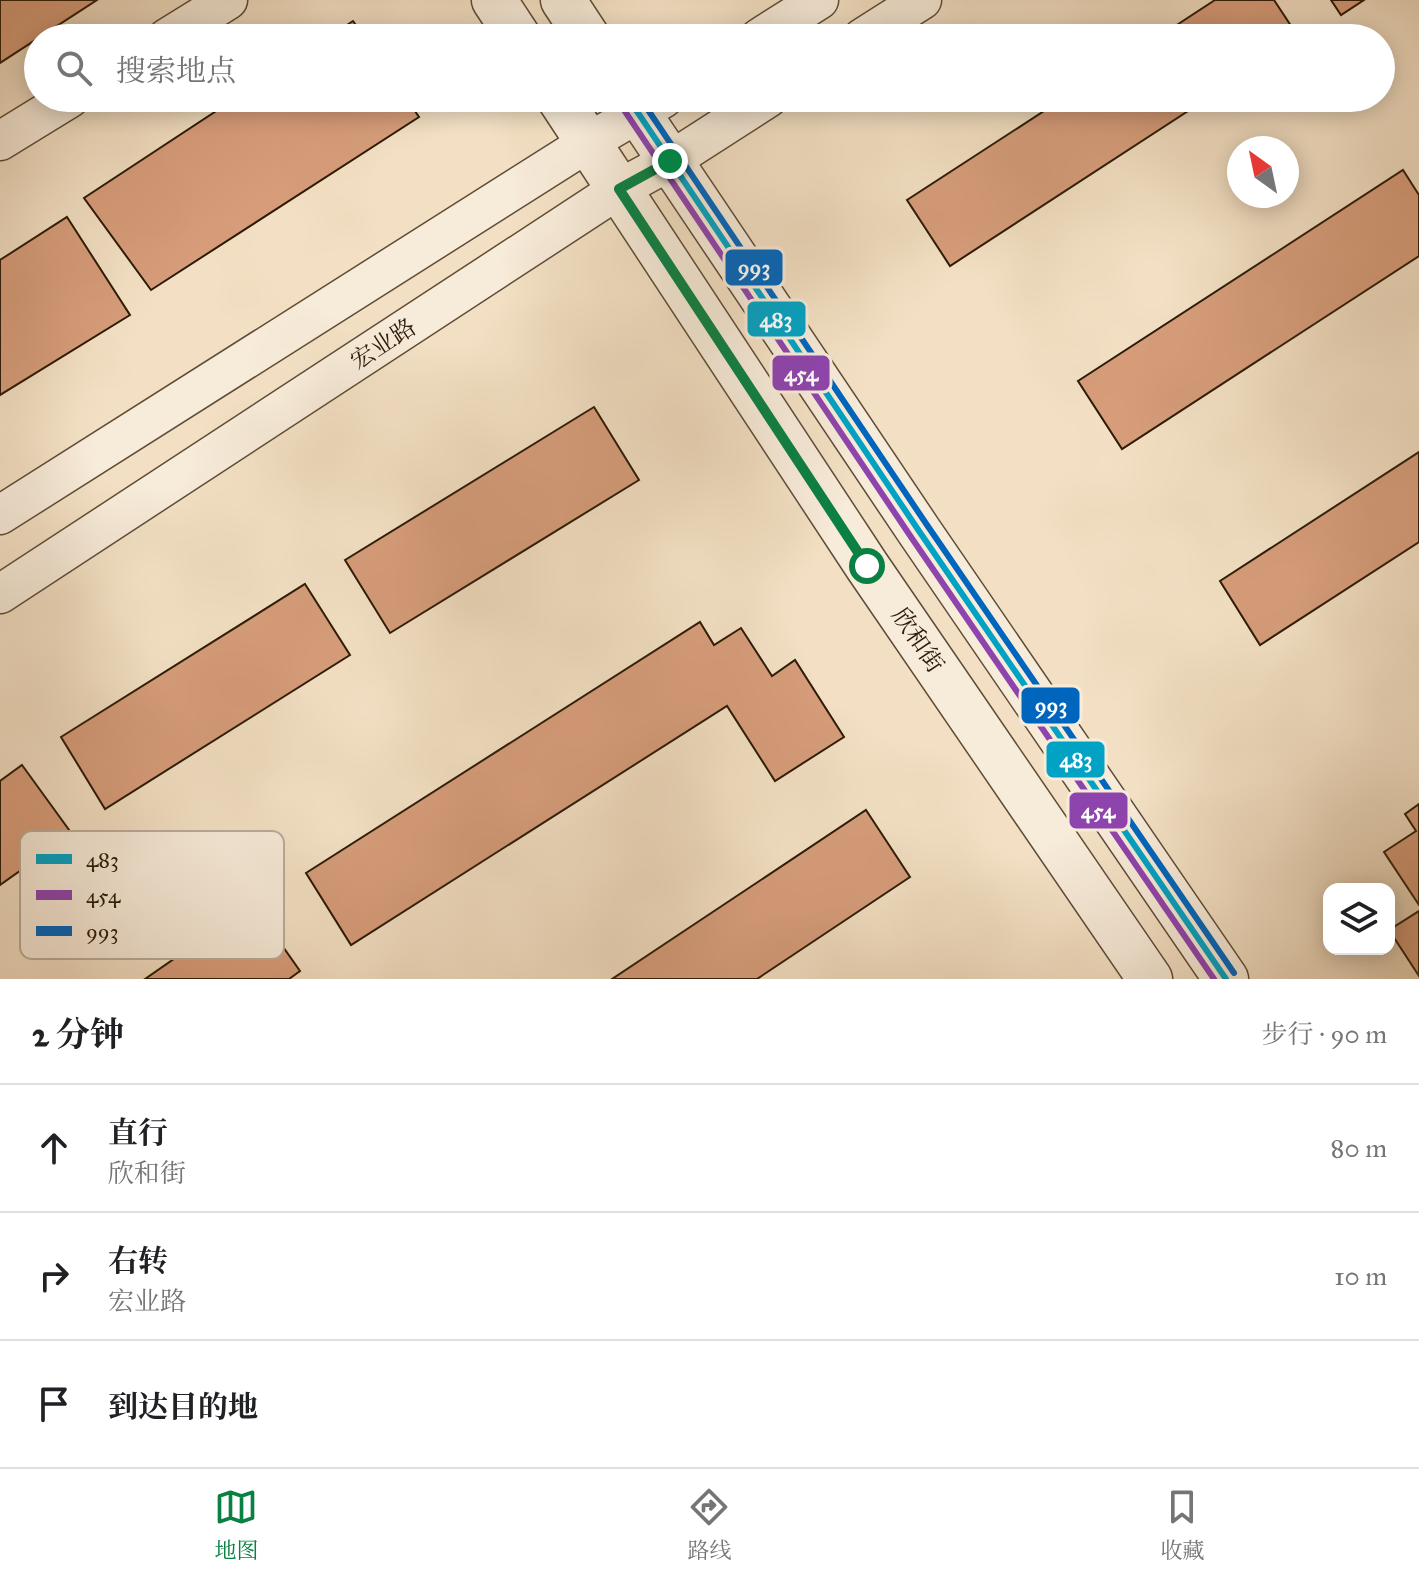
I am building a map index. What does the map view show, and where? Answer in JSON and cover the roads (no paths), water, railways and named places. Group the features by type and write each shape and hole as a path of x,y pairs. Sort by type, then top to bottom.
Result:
{"street":[{"path":"189,24 228,0"},
{"path":"494,0 510,24"},
{"path":"563,0 579,24"},
{"path":"781,24 819,0"},
{"path":"884,24 922,0"},
{"path":"0,141 47,112"},
{"name":"欣和街","path":"569,112 867,566 1150,979"},
{"path":"0,515 589,142 631,112"},
{"path":"647,112 670,161 1226,979"},
{"name":"宏业路","path":"0,594 619,189 670,161 746,112"},
{"path":"867,566 861,532 872,521 892,518 919,531"}]}
